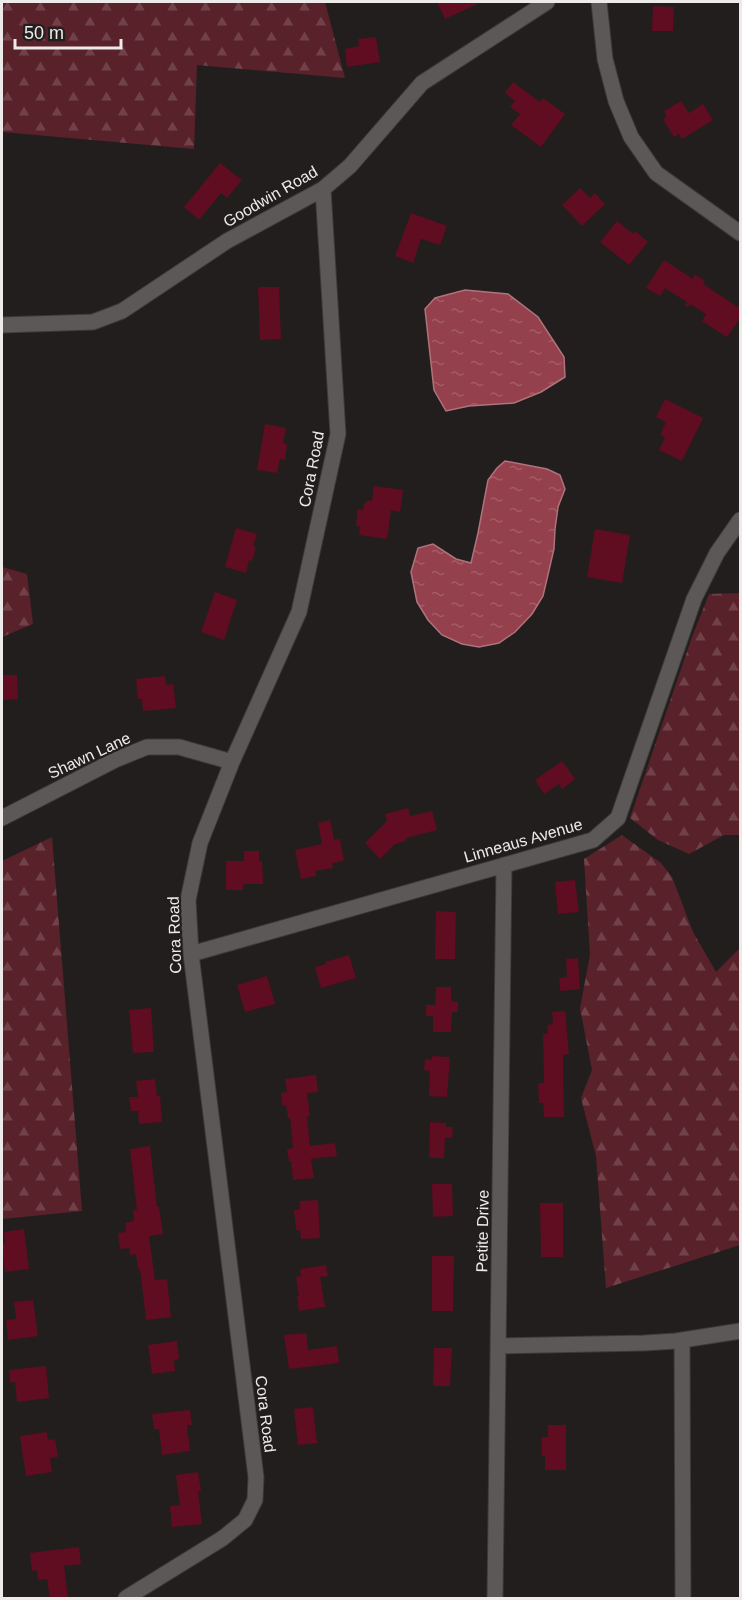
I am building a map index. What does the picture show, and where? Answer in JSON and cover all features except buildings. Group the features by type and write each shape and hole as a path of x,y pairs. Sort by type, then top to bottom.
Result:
{"street":[{"name":"Goodwin Road","path":"2,325 93,322 122,310 227,241 323,189 350,166 422,83 547,2"},
{"path":"599,2 605,59 616,101 631,137 656,173 741,233"},
{"name":"Cora Road","path":"126,1599 222,1538 245,1520 255,1500 254,1465 191,954 188,900 200,843 232,762 299,612 338,434 323,189"},
{"name":"Linneaus Avenue","path":"191,954 593,840 618,818 694,599 717,554 741,520"},
{"name":"Shawn Lane","path":"2,818 115,760 147,747 179,747 232,762"},
{"name":"Petite Drive","path":"495,1599 504,865"},
{"path":"499,1346 644,1343 741,1331"},
{"path":"682,1340 683,1599"}],"green space":[{"path":"2,2 325,2 345,78 197,65 194,149 2,132"},
{"path":"2,567 27,574 33,624 2,637"},
{"path":"740,593 740,835 724,835 689,854 658,840 630,818 709,594"},
{"path":"622,835 661,863 672,877 693,932 716,972 740,948 740,1245 606,1288 596,1156 581,1098 592,1070 580,1008 590,955 584,859"},
{"path":"52,837 82,1211 2,1219 2,861"}],"water":[{"path":"465,290 508,294 538,317 564,357 565,377 541,392 514,403 469,406 446,411 434,390 425,309 435,298"},
{"path":"505,461 547,469 560,475 565,489 558,507 554,549 543,596 532,614 515,632 499,643 479,647 462,644 442,635 428,620 417,602 411,572 418,548 433,544 456,559 471,563 488,480"}]}
